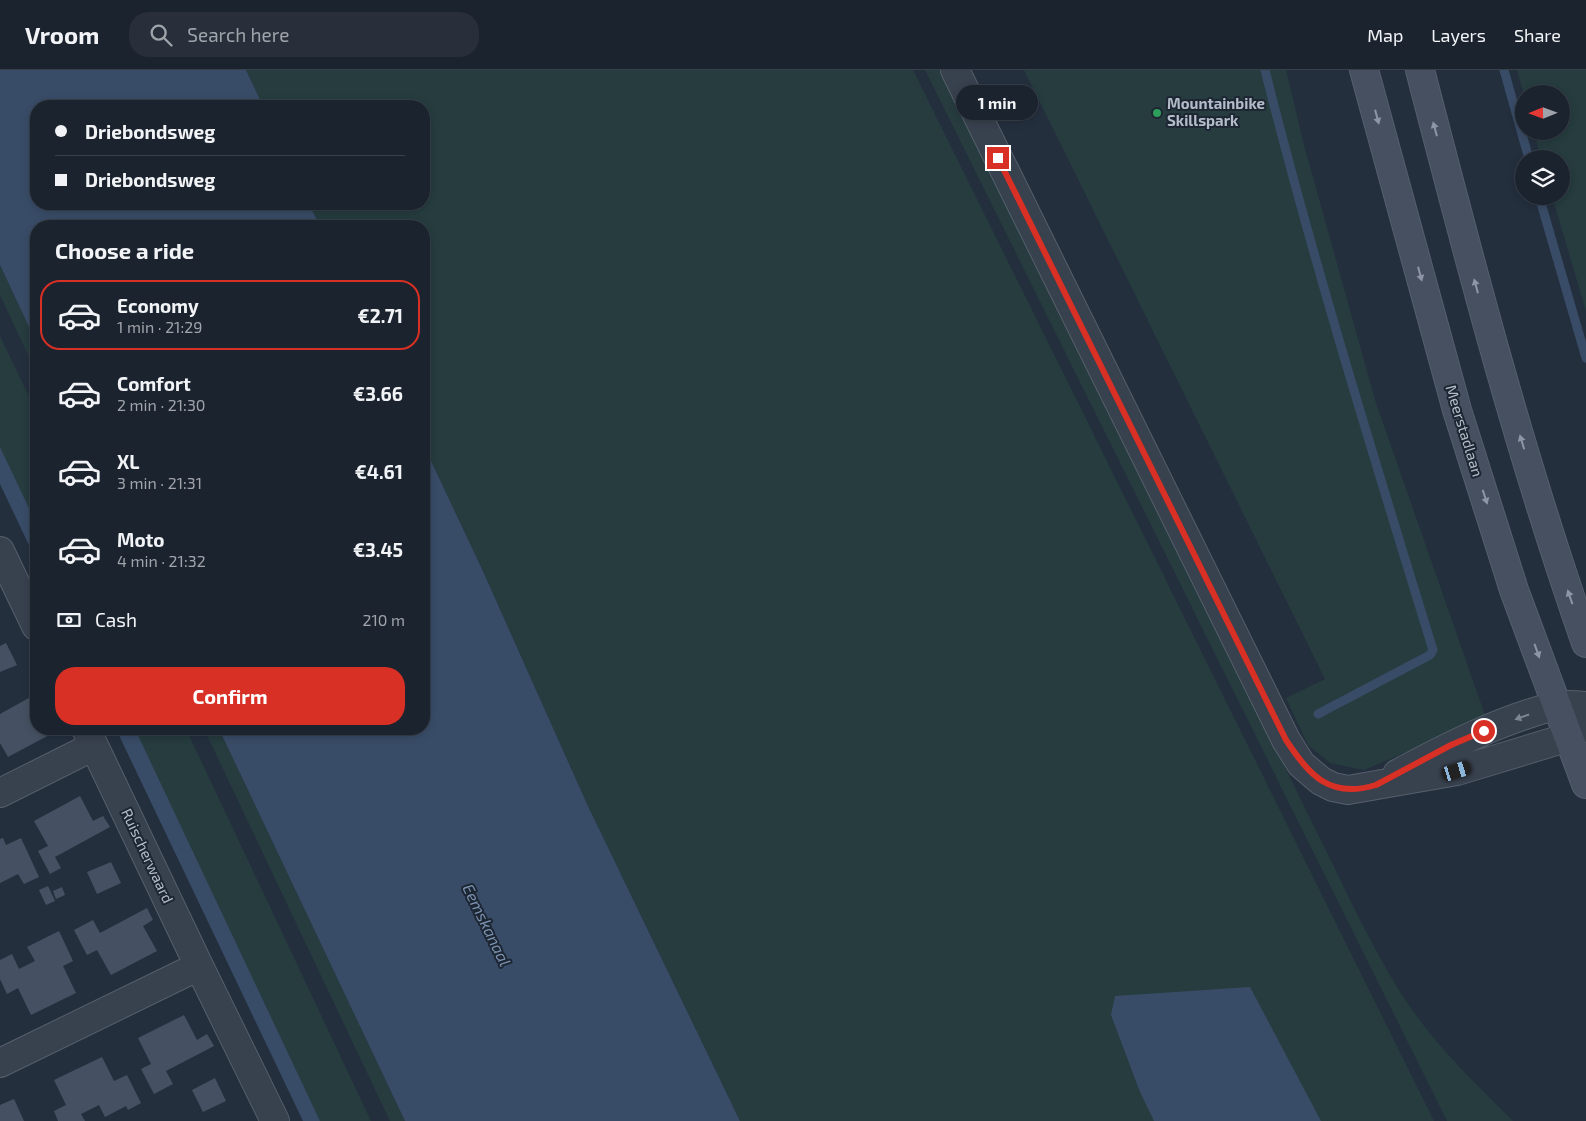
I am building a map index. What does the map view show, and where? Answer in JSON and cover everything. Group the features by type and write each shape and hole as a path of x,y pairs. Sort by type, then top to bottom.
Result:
{"main road":[{"name":"Meerstadlaan","path":"1364,70 1457,410 1514,590 1557,705 1578,730 1586,784"},
{"path":"1420,70 1485,319 1556,559 1586,643"}],"street":[{"path":"955,70 1286,740 1302,764 1333,788 1363,789 1457,771 1578,730"},
{"path":"0,552 30,614"},
{"path":"1376,785 1451,745 1501,724 1557,705 1586,706"},
{"name":"Ruischerwaard","path":"0,793 90,737 275,1121"},
{"path":"0,1063 199,966"}],"green space":[{"path":"246,70 913,70 1434,1121 740,1121 587,804 482,569 430,459 430,220 317,220 312,210 430,210 430,100 260,100"},
{"path":"925,70 942,70 1361,922 1385,967 1424,1026 1460,1068 1513,1121 1447,1121"},
{"path":"1024,70 1286,70 1304,145 1375,400 1486,718 1364,770 1330,763 1308,745 1286,698 1325,679"},
{"path":"1517,70 1586,70 1586,311 1555,205 1570,205 1570,150 1539,150 1536,140 1570,140 1570,85 1521,85"},
{"path":"0,265 30,329 30,359 0,295"},
{"path":"0,336 30,398 30,516 0,453"},
{"path":"135,735 189,735 371,1121 314,1121"},
{"path":"207,735 222,735 405,1121 390,1121"}],"water":[{"path":"0,70 246,70 260,100 30,100 30,210 312,210 317,220 30,220 30,329 0,265"},
{"path":"0,447 30,510 30,547 0,484"},
{"name":"Eemskanaal","path":"430,459 482,569 587,804 740,1121 405,1121 222,735 430,735"},
{"path":"119,735 138,735 320,1121 303,1121"},
{"path":"1250,987 1321,1121 1154,1121 1140,1092 1111,1015 1115,996"}],"building":[{"path":"6,643 17,665 0,672 0,646"},
{"path":"30,697 30,735 49,735 8,757 0,743 0,714"},
{"path":"80,796 93,821 103,816 110,827 55,857 61,868 50,874 38,851 48,846 34,821"},
{"path":"3,838 6,845 21,838 39,877 24,884 18,874 0,883 0,839"},
{"path":"111,862 121,883 97,894 87,872"},
{"path":"48,886 55,901 46,905 39,890"},
{"path":"62,887 65,895 56,899 53,891"},
{"path":"147,908 153,920 143,926 157,951 111,975 97,950 87,955 74,930 93,920 100,933"},
{"path":"59,931 73,961 63,966 76,993 31,1015 18,988 7,994 0,979 0,960 12,954 19,969 35,961 27,947"},
{"path":"184,1015 197,1040 207,1034 214,1046 166,1071 173,1084 154,1094 141,1069 151,1064 138,1038"},
{"path":"102,1057 114,1081 127,1075 141,1103 128,1110 126,1106 105,1117 99,1105 81,1114 85,1121 58,1121 54,1111 66,1105 54,1080"},
{"path":"215,1078 226,1101 203,1112 192,1090"},
{"path":"14,1099 24,1121 0,1121 0,1105"}],"waterway":[{"path":"1265,70 1324,289 1433,650 1430,655 1318,714"},
{"path":"1504,70 1526,150"},
{"path":"1542,205 1586,358"}],"place":[{"name":"Mountainbike Skillspark","path":"1157,113"}],"route":[{"path":"998,158 1286,740 1302,764 1333,788 1363,789 1376,785 1451,745 1484,731"}]}
